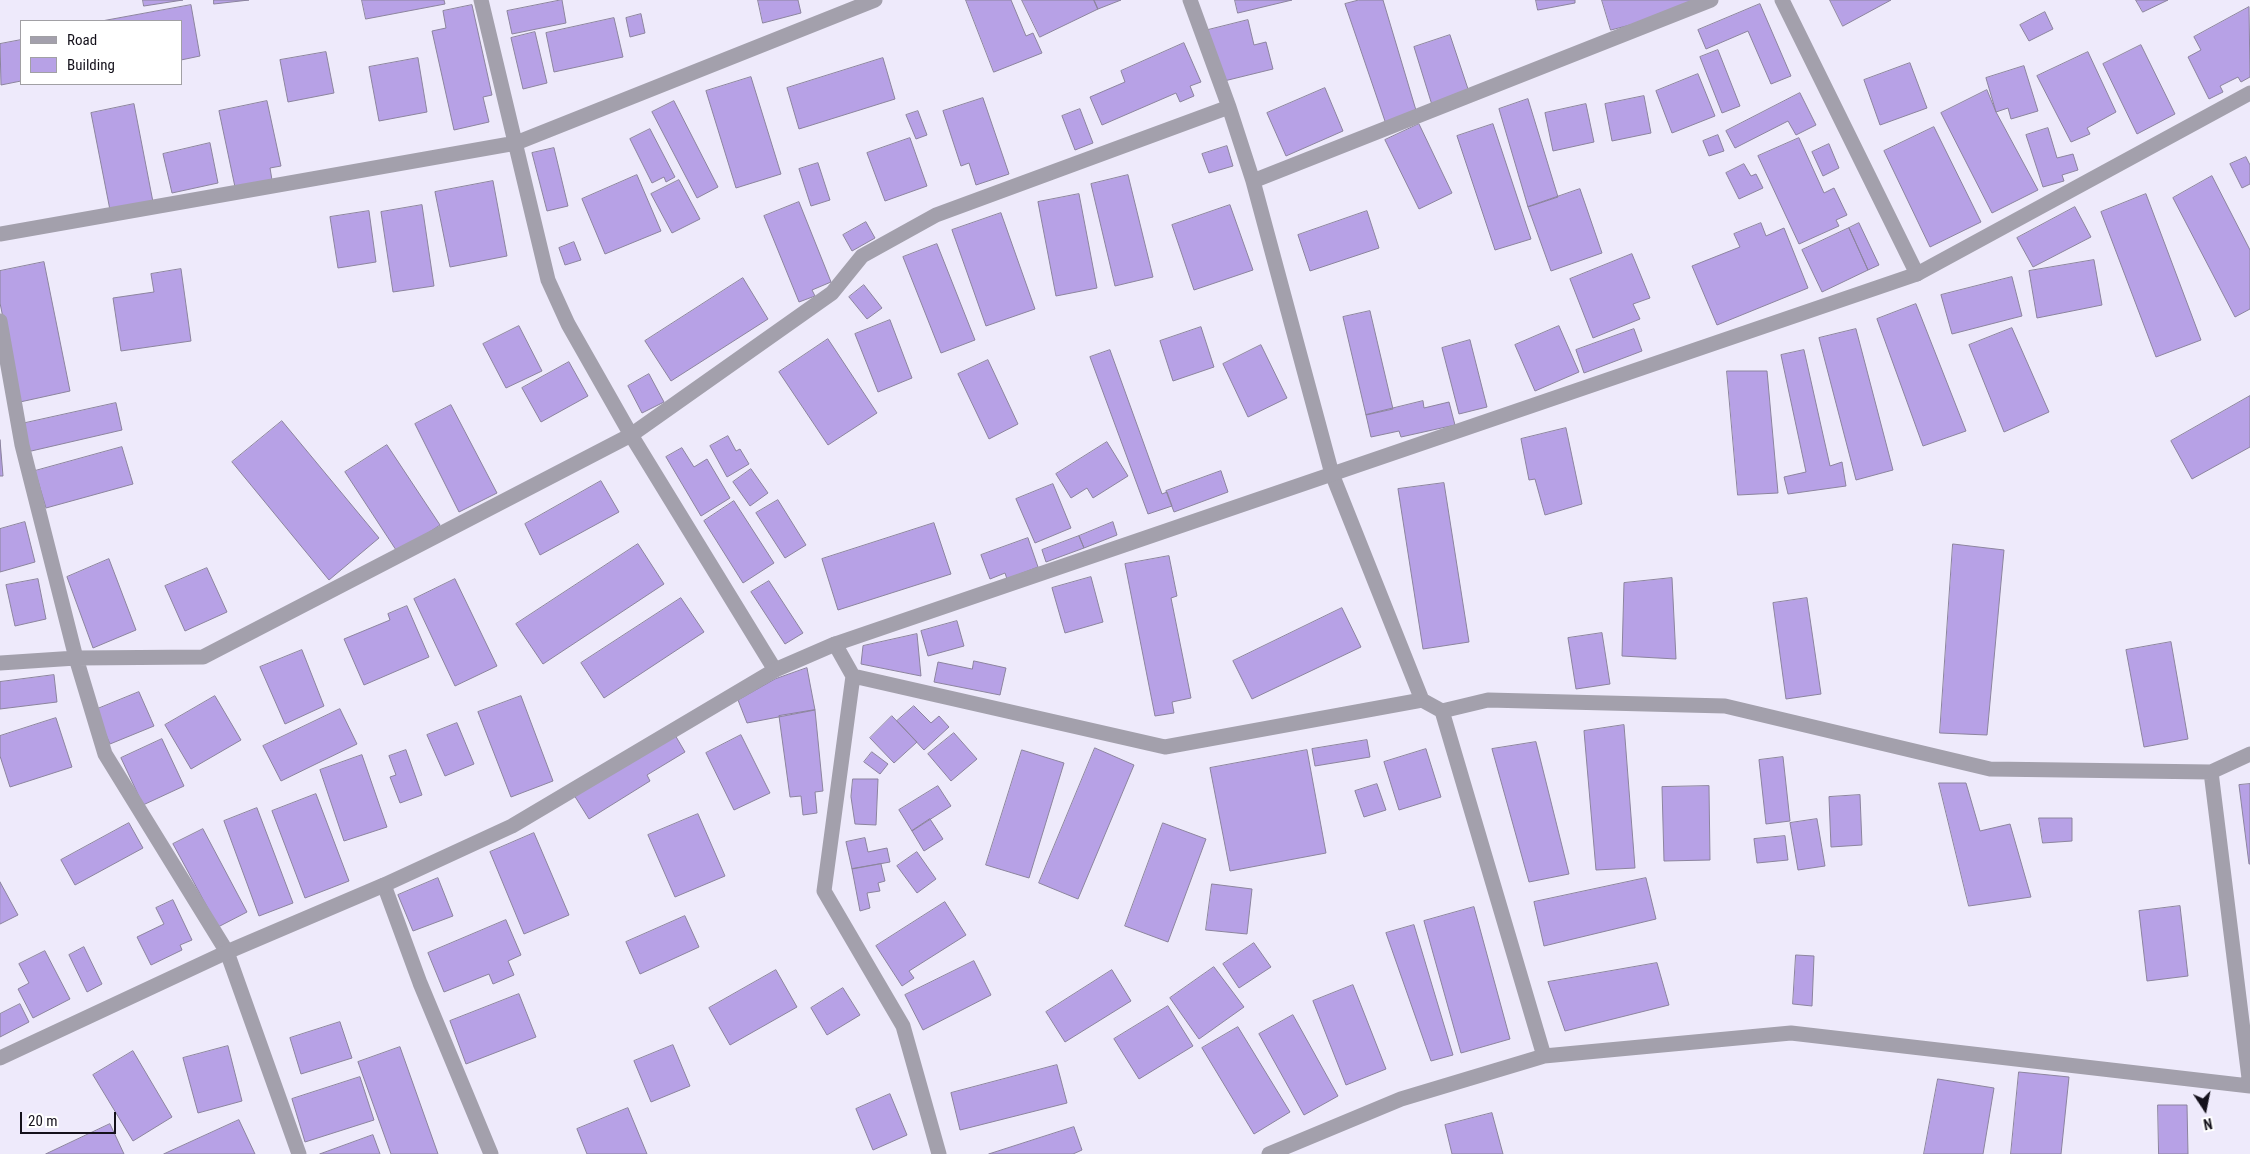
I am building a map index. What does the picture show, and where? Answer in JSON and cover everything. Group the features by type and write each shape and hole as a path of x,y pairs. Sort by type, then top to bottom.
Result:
{"street":[{"path":"481,0 548,280 568,324 631,435 775,670"},
{"path":"0,234 516,143 876,0"},
{"path":"1190,0 1229,107 1253,181 1332,474 1422,700"},
{"path":"1253,181 1712,0"},
{"path":"1782,0 1917,274"},
{"path":"0,1058 227,952 384,885 512,826 775,670 835,644 1917,274 2250,93"},
{"path":"0,663 76,658 203,657 631,435 832,293 862,256 936,215 1229,107"},
{"path":"0,321 22,444 76,658 105,754 227,952 299,1154"},
{"path":"835,644 853,676 824,891 903,1026 939,1154"},
{"path":"853,676 1165,747 1422,700 1442,711 1488,700 1725,706 1990,769 2211,772 2250,754"},
{"path":"1442,711 1544,1056"},
{"path":"1269,1154 1401,1099 1544,1056 1791,1034 2250,1086 2211,772"},
{"path":"384,885 420,983 491,1154"}],"building":[{"path":"143,0 183,0 144,6"},
{"path":"214,0 249,0 214,4"},
{"path":"362,0 444,0 445,4 366,19"},
{"path":"562,0 566,23 512,34 507,11"},
{"path":"758,0 798,0 801,13 763,23"},
{"path":"966,0 1011,0 1026,36 1033,33 1042,53 994,72"},
{"path":"1022,0 1094,0 1098,9 1040,37"},
{"path":"1094,0 1121,0 1098,9"},
{"path":"1235,0 1292,0 1238,13"},
{"path":"1359,0 1383,0 1418,117 1387,127 1345,4"},
{"path":"1536,0 1575,0 1575,3 1538,10"},
{"path":"1602,0 1712,0 1713,3 1611,30"},
{"path":"1830,0 1891,0 1843,26"},
{"path":"2136,0 2168,0 2143,12"},
{"path":"1760,4 1791,76 1771,84 1748,31 1706,49 1698,30"},
{"path":"191,5 200,56 182,60 182,20 108,20"},
{"path":"472,5 492,95 483,97 489,122 454,130 432,31 446,28 443,11"},
{"path":"2249,7 2250,77 2241,82 2238,77 2220,86 2223,92 2209,99 2188,57 2201,50 2194,37"},
{"path":"2045,12 2053,29 2029,41 2020,25"},
{"path":"641,14 645,33 630,37 626,18"},
{"path":"614,18 623,57 554,72 546,33"},
{"path":"1248,20 1254,45 1266,42 1273,69 1220,82 1208,30"},
{"path":"535,32 547,83 523,89 511,38"},
{"path":"1450,35 1469,92 1432,105 1414,47"},
{"path":"20,40 20,81 1,85 0,44"},
{"path":"1184,43 1201,82 1190,86 1194,96 1180,102 1176,93 1102,125 1090,97 1125,82 1121,71"},
{"path":"2141,45 2175,114 2137,134 2103,64"},
{"path":"1718,50 1740,106 1722,113 1700,57"},
{"path":"326,52 334,93 288,102 280,60"},
{"path":"2088,52 2116,112 2087,128 2090,134 2071,142 2037,76"},
{"path":"418,58 427,112 379,121 369,67"},
{"path":"883,58 895,99 799,129 787,88"},
{"path":"1910,63 1927,108 1880,125 1864,80"},
{"path":"2024,66 2038,111 2011,119 2008,108 1996,112 1986,78"},
{"path":"1698,74 1715,116 1672,133 1656,91"},
{"path":"751,77 781,174 736,188 706,91"},
{"path":"1325,88 1343,131 1286,156 1267,113"},
{"path":"1987,90 1996,112 2038,190 1992,213 1941,113"},
{"path":"1800,93 1816,125 1796,135 1788,121 1735,148 1726,131"},
{"path":"1644,96 1651,133 1612,141 1605,104"},
{"path":"983,98 1009,174 976,185 969,163 961,166 943,111"},
{"path":"1528,99 1558,197 1528,207 1499,109"},
{"path":"267,101 281,166 270,168 272,180 235,187 219,111"},
{"path":"674,101 718,187 697,198 652,112"},
{"path":"134,104 153,202 110,210 91,113"},
{"path":"1586,104 1594,142 1553,151 1545,113"},
{"path":"1080,109 1093,143 1075,150 1062,116"},
{"path":"918,111 927,135 916,139 906,115"},
{"path":"1419,124 1452,193 1419,209 1385,140"},
{"path":"1493,124 1531,239 1495,250 1457,136"},
{"path":"1934,127 1981,222 1930,247 1884,151"},
{"path":"2048,128 2057,158 2073,154 2078,170 2062,175 2064,181 2043,187 2026,135"},
{"path":"650,129 675,177 666,182 664,177 652,183 630,139"},
{"path":"1718,135 1724,151 1709,156 1703,141"},
{"path":"910,138 927,186 885,201 867,153"},
{"path":"1799,138 1824,193 1834,188 1847,215 1836,220 1839,226 1799,244 1758,156"},
{"path":"210,143 218,183 172,193 163,154"},
{"path":"1829,144 1839,168 1823,176 1812,152"},
{"path":"1227,146 1233,166 1209,173 1202,154"},
{"path":"554,148 568,206 547,211 532,153"},
{"path":"2246,157 2250,165 2250,184 2242,188 2230,164"},
{"path":"818,163 830,200 811,206 799,169"},
{"path":"1744,164 1751,176 1756,174 1763,188 1739,199 1726,173"},
{"path":"637,175 661,231 605,254 582,199"},
{"path":"1128,175 1153,277 1115,286 1091,184"},
{"path":"2212,176 2250,250 2250,309 2235,317 2173,198"},
{"path":"679,180 700,219 672,233 651,194"},
{"path":"493,181 507,256 450,267 435,192"},
{"path":"1580,189 1602,253 1551,271 1528,207"},
{"path":"1079,194 1097,288 1056,296 1038,202"},
{"path":"2146,194 2201,340 2156,357 2101,212"},
{"path":"799,202 831,282 812,290 815,296 799,302 764,216"},
{"path":"422,205 434,286 393,292 381,212"},
{"path":"1230,205 1253,270 1194,290 1172,225"},
{"path":"2075,207 2091,237 2033,267 2017,238"},
{"path":"369,211 376,262 338,268 330,217"},
{"path":"1367,211 1379,248 1310,271 1298,235"},
{"path":"1001,213 1035,309 986,326 952,230"},
{"path":"866,222 875,238 852,251 843,235"},
{"path":"1761,223 1766,236 1784,228 1808,288 1717,325 1692,266 1740,247 1734,234"},
{"path":"1859,223 1879,265 1868,270 1849,228"},
{"path":"1849,228 1868,270 1822,292 1802,250"},
{"path":"574,242 581,260 565,265 559,248"},
{"path":"937,244 975,340 941,353 903,257"},
{"path":"1632,254 1650,298 1633,304 1640,319 1593,338 1570,279"},
{"path":"2094,260 2102,305 2037,318 2029,271"},
{"path":"44,262 70,391 20,402 0,303 0,271"},
{"path":"181,269 191,341 121,351 113,298 154,292 151,274"},
{"path":"2012,277 2022,316 1952,334 1941,295"},
{"path":"743,278 768,319 671,381 645,341"},
{"path":"864,285 882,308 867,319 849,297"},
{"path":"1916,304 1966,431 1923,446 1877,319"},
{"path":"1370,311 1393,409 1366,415 1343,317"},
{"path":"890,320 912,378 878,392 855,334"},
{"path":"519,326 542,371 506,388 483,344"},
{"path":"1559,326 1579,372 1535,391 1515,345"},
{"path":"1201,327 1214,367 1173,381 1160,341"},
{"path":"2012,328 2049,412 2004,432 1969,345"},
{"path":"1634,329 1642,351 1584,373 1576,350"},
{"path":"1856,329 1893,470 1856,480 1819,338"},
{"path":"828,339 877,413 828,445 779,372"},
{"path":"1470,340 1487,407 1459,414 1442,348"},
{"path":"1261,345 1287,398 1248,417 1223,364"},
{"path":"1110,350 1162,494 1167,492 1172,506 1148,514 1090,357"},
{"path":"1804,350 1830,466 1842,462 1846,486 1788,494 1784,477 1806,472 1781,355"},
{"path":"988,360 1018,424 989,439 958,374"},
{"path":"569,362 588,396 541,422 522,388"},
{"path":"1727,371 1767,371 1778,493 1738,495"},
{"path":"649,374 664,402 642,413 628,386"},
{"path":"2250,396 2250,447 2192,479 2171,441"},
{"path":"1423,401 1424,408 1449,402 1455,425 1401,437 1399,431 1371,437 1366,415"},
{"path":"116,403 122,430 27,452 21,424"},
{"path":"451,405 497,493 459,512 415,424"},
{"path":"282,421 379,538 329,580 232,462"},
{"path":"1566,428 1582,504 1545,515 1535,479 1529,480 1521,439"},
{"path":"728,436 736,451 740,449 749,464 727,477 710,446"},
{"path":"0,440 3,476 0,476"},
{"path":"1107,442 1128,476 1093,498 1087,488 1071,498 1056,474"},
{"path":"387,445 440,525 398,553 345,472"},
{"path":"122,447 133,484 46,508 35,471"},
{"path":"682,448 694,467 707,459 730,498 701,516 666,457"},
{"path":"751,469 768,493 750,506 733,482"},
{"path":"1221,471 1228,492 1174,512 1166,491"},
{"path":"601,481 619,512 540,555 525,524"},
{"path":"1444,483 1469,642 1423,649 1398,489"},
{"path":"1053,484 1071,528 1035,543 1016,499"},
{"path":"778,500 806,545 785,558 756,513"},
{"path":"734,501 774,563 743,583 704,521"},
{"path":"25,522 35,562 0,572 0,529"},
{"path":"1113,522 1117,535 1084,548 1079,536"},
{"path":"934,523 951,574 838,610 822,559"},
{"path":"1079,536 1084,548 1046,562 1042,550"},
{"path":"1028,538 1038,567 1007,579 1005,573 990,579 981,555"},
{"path":"638,544 664,584 543,664 516,624"},
{"path":"1953,544 2004,550 1987,735 1940,733"},
{"path":"1169,556 1177,596 1171,598 1191,698 1172,702 1174,713 1155,716 1125,564"},
{"path":"109,559 136,630 93,648 67,577"},
{"path":"207,568 227,612 185,631 165,586"},
{"path":"1091,577 1103,622 1065,633 1052,588"},
{"path":"1672,578 1676,659 1622,656 1624,583"},
{"path":"38,579 46,619 15,626 6,585"},
{"path":"455,579 497,666 455,686 414,599"},
{"path":"769,581 803,633 785,644 751,592"},
{"path":"681,598 704,632 604,698 581,663"},
{"path":"1807,598 1821,694 1786,699 1773,603"},
{"path":"407,606 429,657 364,685 344,639 390,620 388,614"},
{"path":"1342,608 1361,647 1252,699 1233,661"},
{"path":"957,621 964,646 928,656 921,631"},
{"path":"1602,633 1610,684 1576,689 1568,638"},
{"path":"917,634 921,676 861,664 863,646"},
{"path":"2171,642 2188,739 2144,747 2126,650"},
{"path":"302,650 324,706 285,724 260,667"},
{"path":"974,661 1006,668 1000,695 934,682 938,662 972,669"},
{"path":"807,668 815,710 747,723 738,700 775,679"},
{"path":"54,675 57,702 0,709 0,682"},
{"path":"139,692 154,726 110,744 95,710"},
{"path":"215,696 241,740 191,769 165,725"},
{"path":"521,696 553,781 511,797 478,712"},
{"path":"914,706 931,723 939,716 949,727 924,750 897,721"},
{"path":"340,709 357,744 281,781 263,746"},
{"path":"815,710 823,791 815,792 817,813 803,815 801,796 790,797 779,716"},
{"path":"892,716 917,742 894,763 870,738"},
{"path":"56,718 72,767 10,787 0,756 0,736"},
{"path":"457,723 474,764 445,776 427,735"},
{"path":"1624,725 1635,868 1596,870 1584,731"},
{"path":"954,733 977,759 951,781 928,754"},
{"path":"675,735 685,752 647,775 650,781 589,819 574,795"},
{"path":"741,735 770,793 734,810 706,753"},
{"path":"162,739 184,786 143,805 121,758"},
{"path":"1367,740 1370,757 1315,766 1312,749"},
{"path":"1536,742 1569,874 1529,882 1492,749"},
{"path":"1095,748 1134,765 1078,899 1039,883"},
{"path":"1426,749 1441,797 1399,810 1384,762"},
{"path":"406,750 422,795 400,803 390,777 396,775 389,756"},
{"path":"1022,750 1064,763 1029,878 986,865"},
{"path":"1307,750 1326,853 1230,871 1210,768"},
{"path":"872,752 888,764 880,774 864,762"},
{"path":"362,755 387,827 344,841 320,770"},
{"path":"1783,757 1790,821 1766,824 1759,760"},
{"path":"853,779 878,779 876,825 855,824 851,797"},
{"path":"1939,783 1966,783 1980,831 2010,824 2031,897 1969,906"},
{"path":"1377,784 1386,810 1364,817 1355,791"},
{"path":"2250,784 2250,864 2249,864 2239,785"},
{"path":"938,786 951,806 912,831 899,810"},
{"path":"1709,786 1710,860 1664,861 1662,787"},
{"path":"316,794 349,881 305,898 272,811"},
{"path":"1860,795 1862,845 1831,847 1829,797"},
{"path":"257,808 293,903 259,916 224,821"},
{"path":"698,814 725,876 675,897 648,835"},
{"path":"2039,818 2072,818 2072,841 2043,843"},
{"path":"930,819 943,839 924,851 912,831"},
{"path":"1817,819 1825,866 1798,870 1790,823"},
{"path":"129,823 143,848 75,885 61,860"},
{"path":"1163,823 1206,839 1168,942 1125,926"},
{"path":"203,829 247,912 218,927 173,844"},
{"path":"534,833 569,915 524,934 490,852"},
{"path":"1785,836 1788,860 1757,863 1754,839"},
{"path":"865,838 868,852 887,848 890,862 852,869 846,842"},
{"path":"917,852 936,879 917,893 897,866"},
{"path":"881,864 885,881 878,883 880,891 867,893 870,908 860,911 852,869"},
{"path":"438,878 453,916 413,931 398,895"},
{"path":"1646,878 1656,919 1544,946 1534,902"},
{"path":"0,882 18,915 0,924"},
{"path":"1212,884 1252,889 1247,934 1206,930"},
{"path":"173,900 192,940 180,945 182,950 151,965 137,937 164,924 156,908"},
{"path":"945,902 966,935 909,971 914,978 902,986 876,946"},
{"path":"2180,906 2188,976 2147,981 2139,911"},
{"path":"1474,907 1510,1039 1461,1053 1424,921"},
{"path":"685,916 699,947 640,974 626,942"},
{"path":"506,920 521,955 508,961 514,975 493,984 489,974 444,992 428,953"},
{"path":"1414,925 1453,1055 1431,1061 1386,933"},
{"path":"1254,943 1271,967 1239,988 1223,964"},
{"path":"84,947 102,984 87,992 69,955"},
{"path":"45,951 70,999 33,1018 18,989 29,983 19,964"},
{"path":"1796,955 1814,956 1812,1006 1793,1004"},
{"path":"974,961 991,995 923,1030 905,995"},
{"path":"1657,963 1669,1005 1565,1031 1548,982"},
{"path":"1214,967 1244,1007 1199,1039 1170,998"},
{"path":"776,970 797,1007 730,1045 709,1008"},
{"path":"1112,970 1131,1001 1065,1042 1046,1012"},
{"path":"1353,985 1386,1069 1346,1085 1313,1001"},
{"path":"843,988 860,1015 827,1035 811,1008"},
{"path":"519,994 536,1037 466,1064 450,1021"},
{"path":"20,1004 29,1022 0,1037 0,1014"},
{"path":"1168,1006 1193,1046 1139,1079 1114,1039"},
{"path":"1293,1015 1338,1096 1304,1115 1259,1034"},
{"path":"340,1022 352,1058 301,1074 290,1038"},
{"path":"1238,1027 1290,1112 1254,1134 1202,1048"},
{"path":"673,1045 690,1086 651,1102 634,1061"},
{"path":"228,1046 242,1101 198,1113 183,1058"},
{"path":"400,1047 438,1154 391,1154 358,1062"},
{"path":"133,1051 172,1117 133,1141 93,1075"},
{"path":"1057,1065 1067,1103 960,1130 951,1093"},
{"path":"2019,1072 2069,1077 2061,1154 2011,1154"},
{"path":"360,1077 374,1120 305,1142 292,1099"},
{"path":"1938,1079 1994,1088 1983,1154 1924,1154"},
{"path":"890,1094 907,1135 873,1150 856,1109"},
{"path":"2158,1105 2187,1105 2188,1154 2159,1154"},
{"path":"628,1108 647,1154 587,1154 577,1129"},
{"path":"1492,1113 1503,1154 1452,1154 1445,1125"},
{"path":"239,1120 255,1154 164,1154"},
{"path":"110,1124 124,1154 46,1154"},
{"path":"1074,1127 1082,1150 1073,1154 989,1154"},
{"path":"373,1135 380,1154 320,1154"}]}
